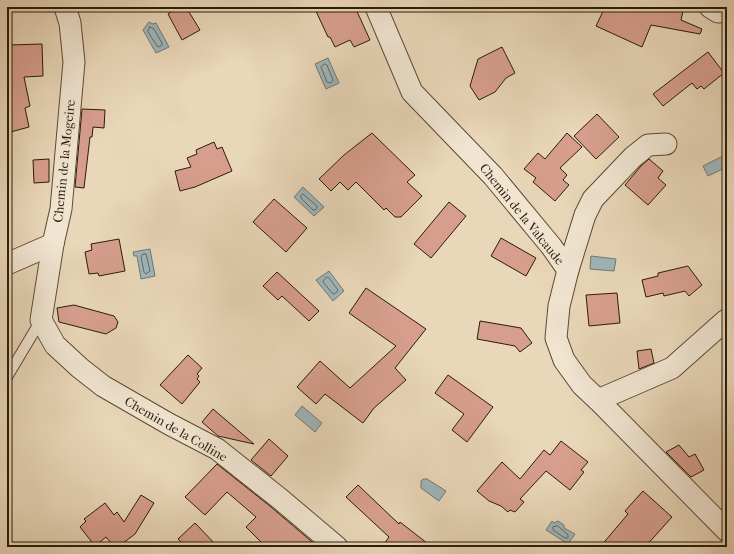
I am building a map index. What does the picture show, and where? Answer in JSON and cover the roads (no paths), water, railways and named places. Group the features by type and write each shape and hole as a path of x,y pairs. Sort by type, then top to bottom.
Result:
{"street":[{"name":"Chemin de la Mogeire","path":"41,320 53,244 61,209 74,62 70,23 65,7"},
{"name":"Chemin de la Valcaude","path":"376,7 412,92 493,176 551,246 568,270 559,306 556,338 564,360 582,385 727,531"},
{"path":"710,7 718,12 727,11"},
{"path":"568,270 585,215 593,199 633,157 648,145 666,144"},
{"path":"7,264 53,244"},
{"name":"Chemin de la Colline","path":"41,320 55,345 80,368 103,386 169,424 217,449 279,498 337,547"},
{"path":"598,400 672,368 726,320"}],"lane":[{"name":"Chemin de la Mogeire","path":"7,377 41,320"}],"water":[{"path":"149,22 153,24 156,23 169,47 156,53 143,30"},
{"path":"328,58 339,83 326,89 315,64"},
{"path":"723,156 727,163 727,167 708,176 703,166"},
{"path":"303,187 324,207 314,216 294,197"},
{"path":"150,249 155,276 141,279 137,256 134,256 133,252"},
{"path":"591,256 616,259 614,271 590,269"},
{"path":"329,271 344,291 333,301 316,280"},
{"path":"302,406 322,423 315,432 295,415"},
{"path":"423,479 427,479 446,491 439,501 421,488 421,481"},
{"path":"552,521 554,523 558,521 564,525 564,528 575,534 568,544 546,530"}]}
